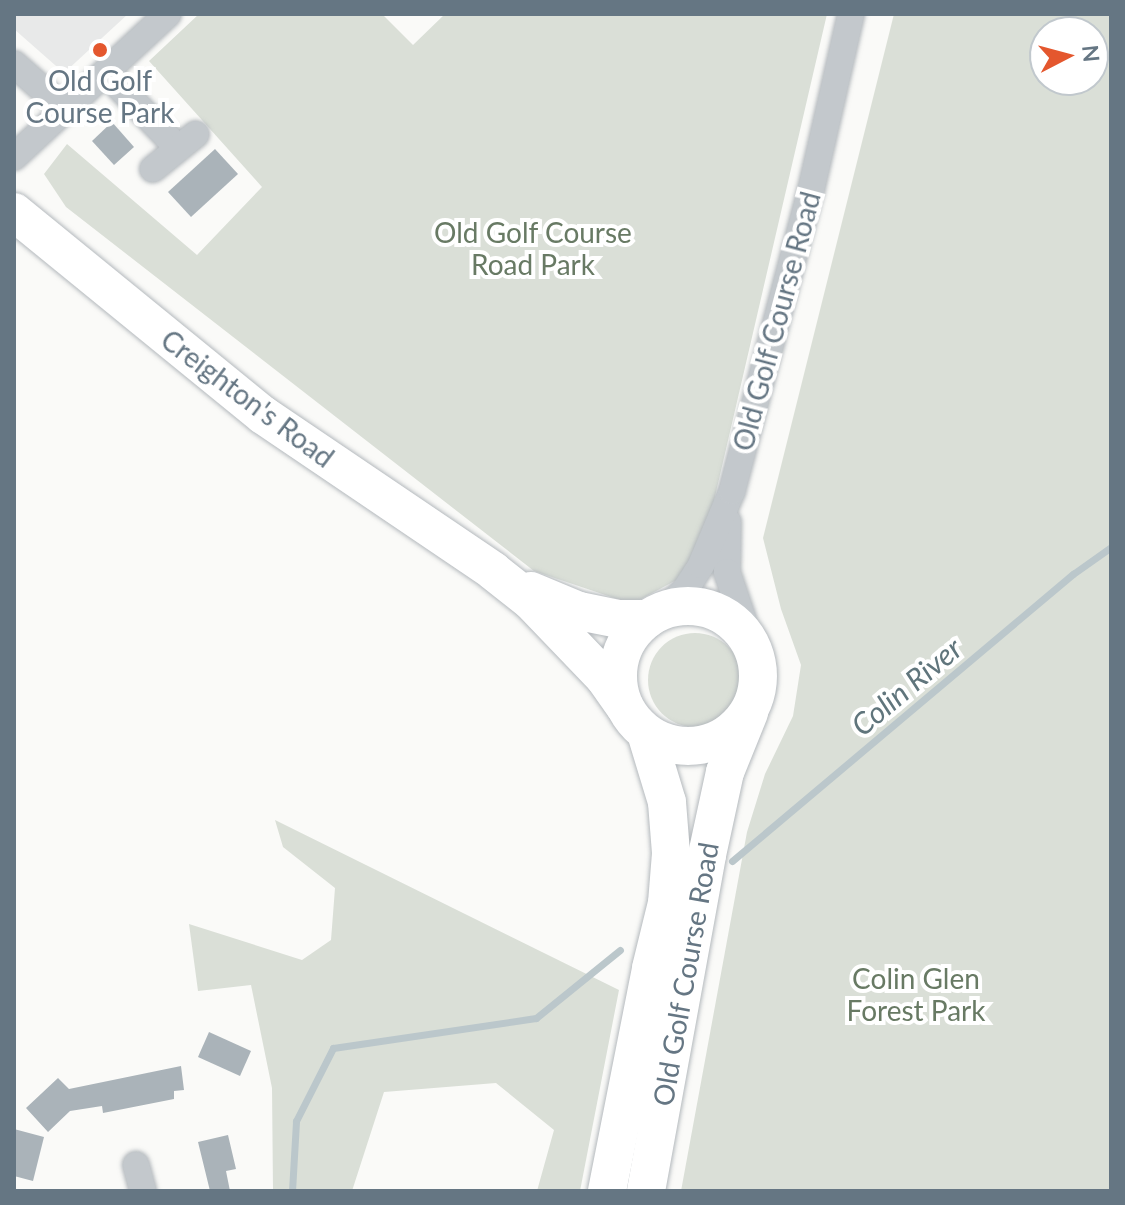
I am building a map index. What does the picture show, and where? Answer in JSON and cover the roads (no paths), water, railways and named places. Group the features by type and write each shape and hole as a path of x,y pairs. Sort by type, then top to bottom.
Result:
{"highway":[{"name":"Creighton's Road","path":"14,212 263,415 493,571 568,636 604,677 633,718"},
{"name":"Creighton's Road","path":"493,571 579,611 619,619 655,614"},
{"path":"682,606 704,607 724,616 741,630 753,649 758,682 749,713 734,730 716,742 695,747 673,746 633,718 618,677 623,647 655,614 682,606"},
{"name":"Old Golf Course Road","path":"646,1191 707,855 725,772 749,713"},
{"name":"Old Golf Course Road","path":"607,1191 651,968 656,860 652,793 633,718"}],"street":[{"path":"23,149 168,14"},
{"name":"Old Golf Course Road","path":"655,614 685,590 701,565 732,491 811,190 851,14"},
{"path":"14,64 66,110"},
{"path":"106,73 187,141 153,169"},
{"path":"732,491 725,542 727,572 753,649"},
{"path":"136,1165 143,1191"}],"waterway":[{"name":"Colin River","path":"732,861 1073,574 1111,547"},
{"name":"Colin River","path":"292,1191 296,1121 333,1048 536,1018 620,950"}],"place":[{"name":"Old Golf Course Park","path":"100,50"}],"park label":[{"name":"Old Golf Course Road Park","path":"533,248"},
{"name":"Colin Glen Forest Park","path":"916,994"}]}
